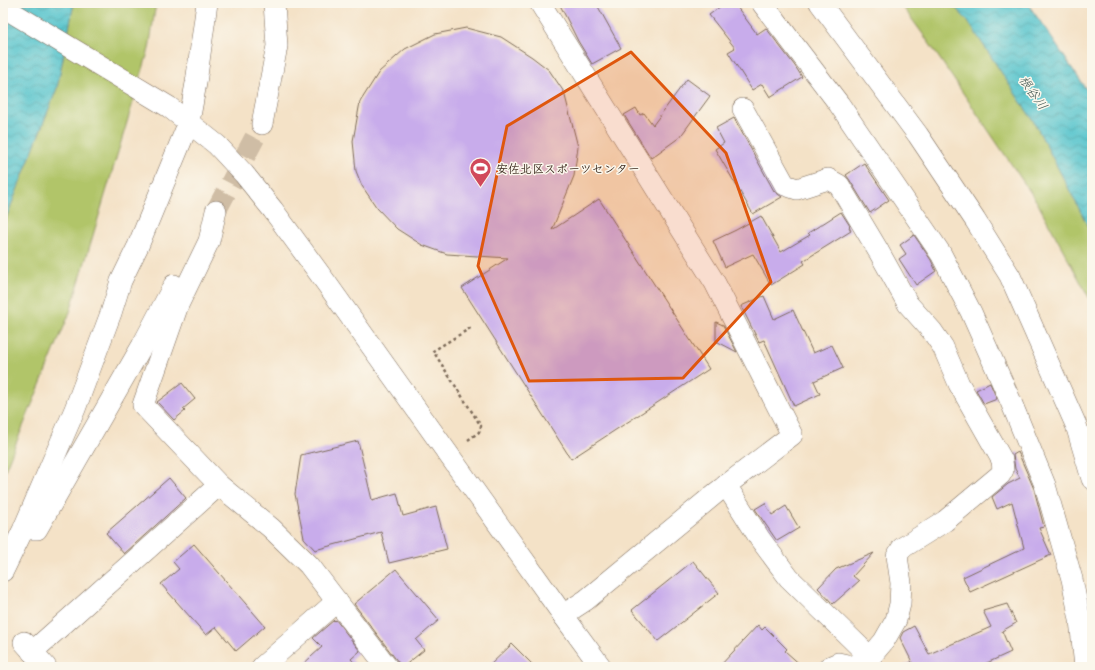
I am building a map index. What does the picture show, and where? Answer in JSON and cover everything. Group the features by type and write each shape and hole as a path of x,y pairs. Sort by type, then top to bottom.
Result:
{"street":[{"path":"3,571 23,530 75,410 121,281 138,246 189,122 207,3"},
{"path":"262,124 277,46 274,3"},
{"path":"540,3 715,283 792,435 726,485 586,600 563,615"},
{"path":"762,3 839,104 941,254 971,312 1011,402 1045,485 1072,579 1080,620 1085,667"},
{"path":"820,3 918,135 975,220 1010,276 1076,425 1092,479"},
{"path":"3,7 168,107 217,145 244,174 328,284 601,667"},
{"path":"726,485 760,539 789,578 861,662 873,654 884,641 896,620 900,604 901,583 897,556 902,548 945,521 1000,476 1003,470 1002,460 959,384 943,347 932,331 908,304 839,185 828,179 797,189 785,185 743,109"},
{"path":"216,211 209,241 178,305 143,405 219,485 271,528 309,565 387,667"},
{"path":"23,530 38,529 142,346 198,238 211,235"},
{"path":"46,667 27,646 219,485"},
{"path":"262,667 337,601"},
{"path":"829,667 838,663 847,665 847,667"}],"path":[{"path":"468,440 479,432 481,426 434,351 472,327"}],"highlighted area":[{"path":"631,52 726,153 771,282 683,378 529,381 478,266 507,126"}],"green space":[{"path":"74,3 156,3 149,49 70,312 3,475 3,226 57,88"},
{"path":"900,3 951,3 967,20 1034,122 1092,236 1092,303 1037,202 925,37"}],"water":[{"path":"3,3 74,3 57,88 3,226"},
{"name":"根谷川","path":"951,3 1027,3 1092,98 1092,236 1034,122 967,20"}],"building":[{"path":"559,3 596,3 621,48 592,64 578,41"},
{"path":"725,3 734,3 757,34 766,28 802,77 770,97 762,84 752,90 728,52 735,48 709,15"},
{"path":"466,28 501,37 532,57 549,70 564,92 578,147 574,176 552,230 599,199 709,369 571,459 462,288 508,258 447,254 422,245 397,229 377,208 362,186 356,171 353,141 360,102 379,72 405,49 435,34"},
{"path":"687,79 710,96 680,137 651,158 624,115 636,108 640,115 644,113 653,125"},
{"path":"734,118 774,191 782,197 753,214 715,149 724,143 716,128"},
{"path":"864,163 889,200 870,213 846,175"},
{"path":"841,212 850,226 851,231 803,261 805,264 771,285 753,254 725,267 713,241 761,216 781,252 810,235 808,233"},
{"path":"914,235 931,260 936,271 916,285 899,259 906,254 900,245"},
{"path":"764,296 774,319 793,310 813,353 832,345 843,368 814,381 820,394 794,406 764,340 759,342 741,306"},
{"path":"716,322 723,325 737,352 716,341"},
{"path":"182,383 195,399 183,409 185,411 174,420 157,402"},
{"path":"990,383 997,399 984,404 976,390"},
{"path":"358,441 372,500 397,493 403,516 436,507 447,549 389,563 381,532 315,550 304,538 295,494 301,455"},
{"path":"1018,452 1034,489 1044,527 1039,528 1051,555 970,592 963,577 1024,548 1012,502 997,509 992,497 1008,484 1020,478 1015,469 1013,455"},
{"path":"169,478 186,498 124,554 106,533"},
{"path":"765,503 772,515 786,506 799,528 777,541 755,509"},
{"path":"194,544 265,626 236,651 216,627 206,635 161,584 179,569 173,562"},
{"path":"874,553 853,576 859,581 833,604 818,588 836,569"},
{"path":"693,561 719,593 658,641 632,610"},
{"path":"396,569 439,620 416,640 424,650 403,667 354,604"},
{"path":"1007,604 1016,623 1002,631 1011,652 978,667 901,667 912,662 900,638 903,632 914,626 929,654 991,627 983,611"},
{"path":"334,620 336,620 360,651 351,659 358,667 300,667 322,647 313,638"},
{"path":"758,625 762,630 765,627 787,649 785,651 803,667 719,667"},
{"path":"512,644 535,667 488,667"}],"tunnel":[{"path":"216,211 262,124"}],"place":[{"name":"安佐北区スポーツセンター","path":"481,188"}]}
